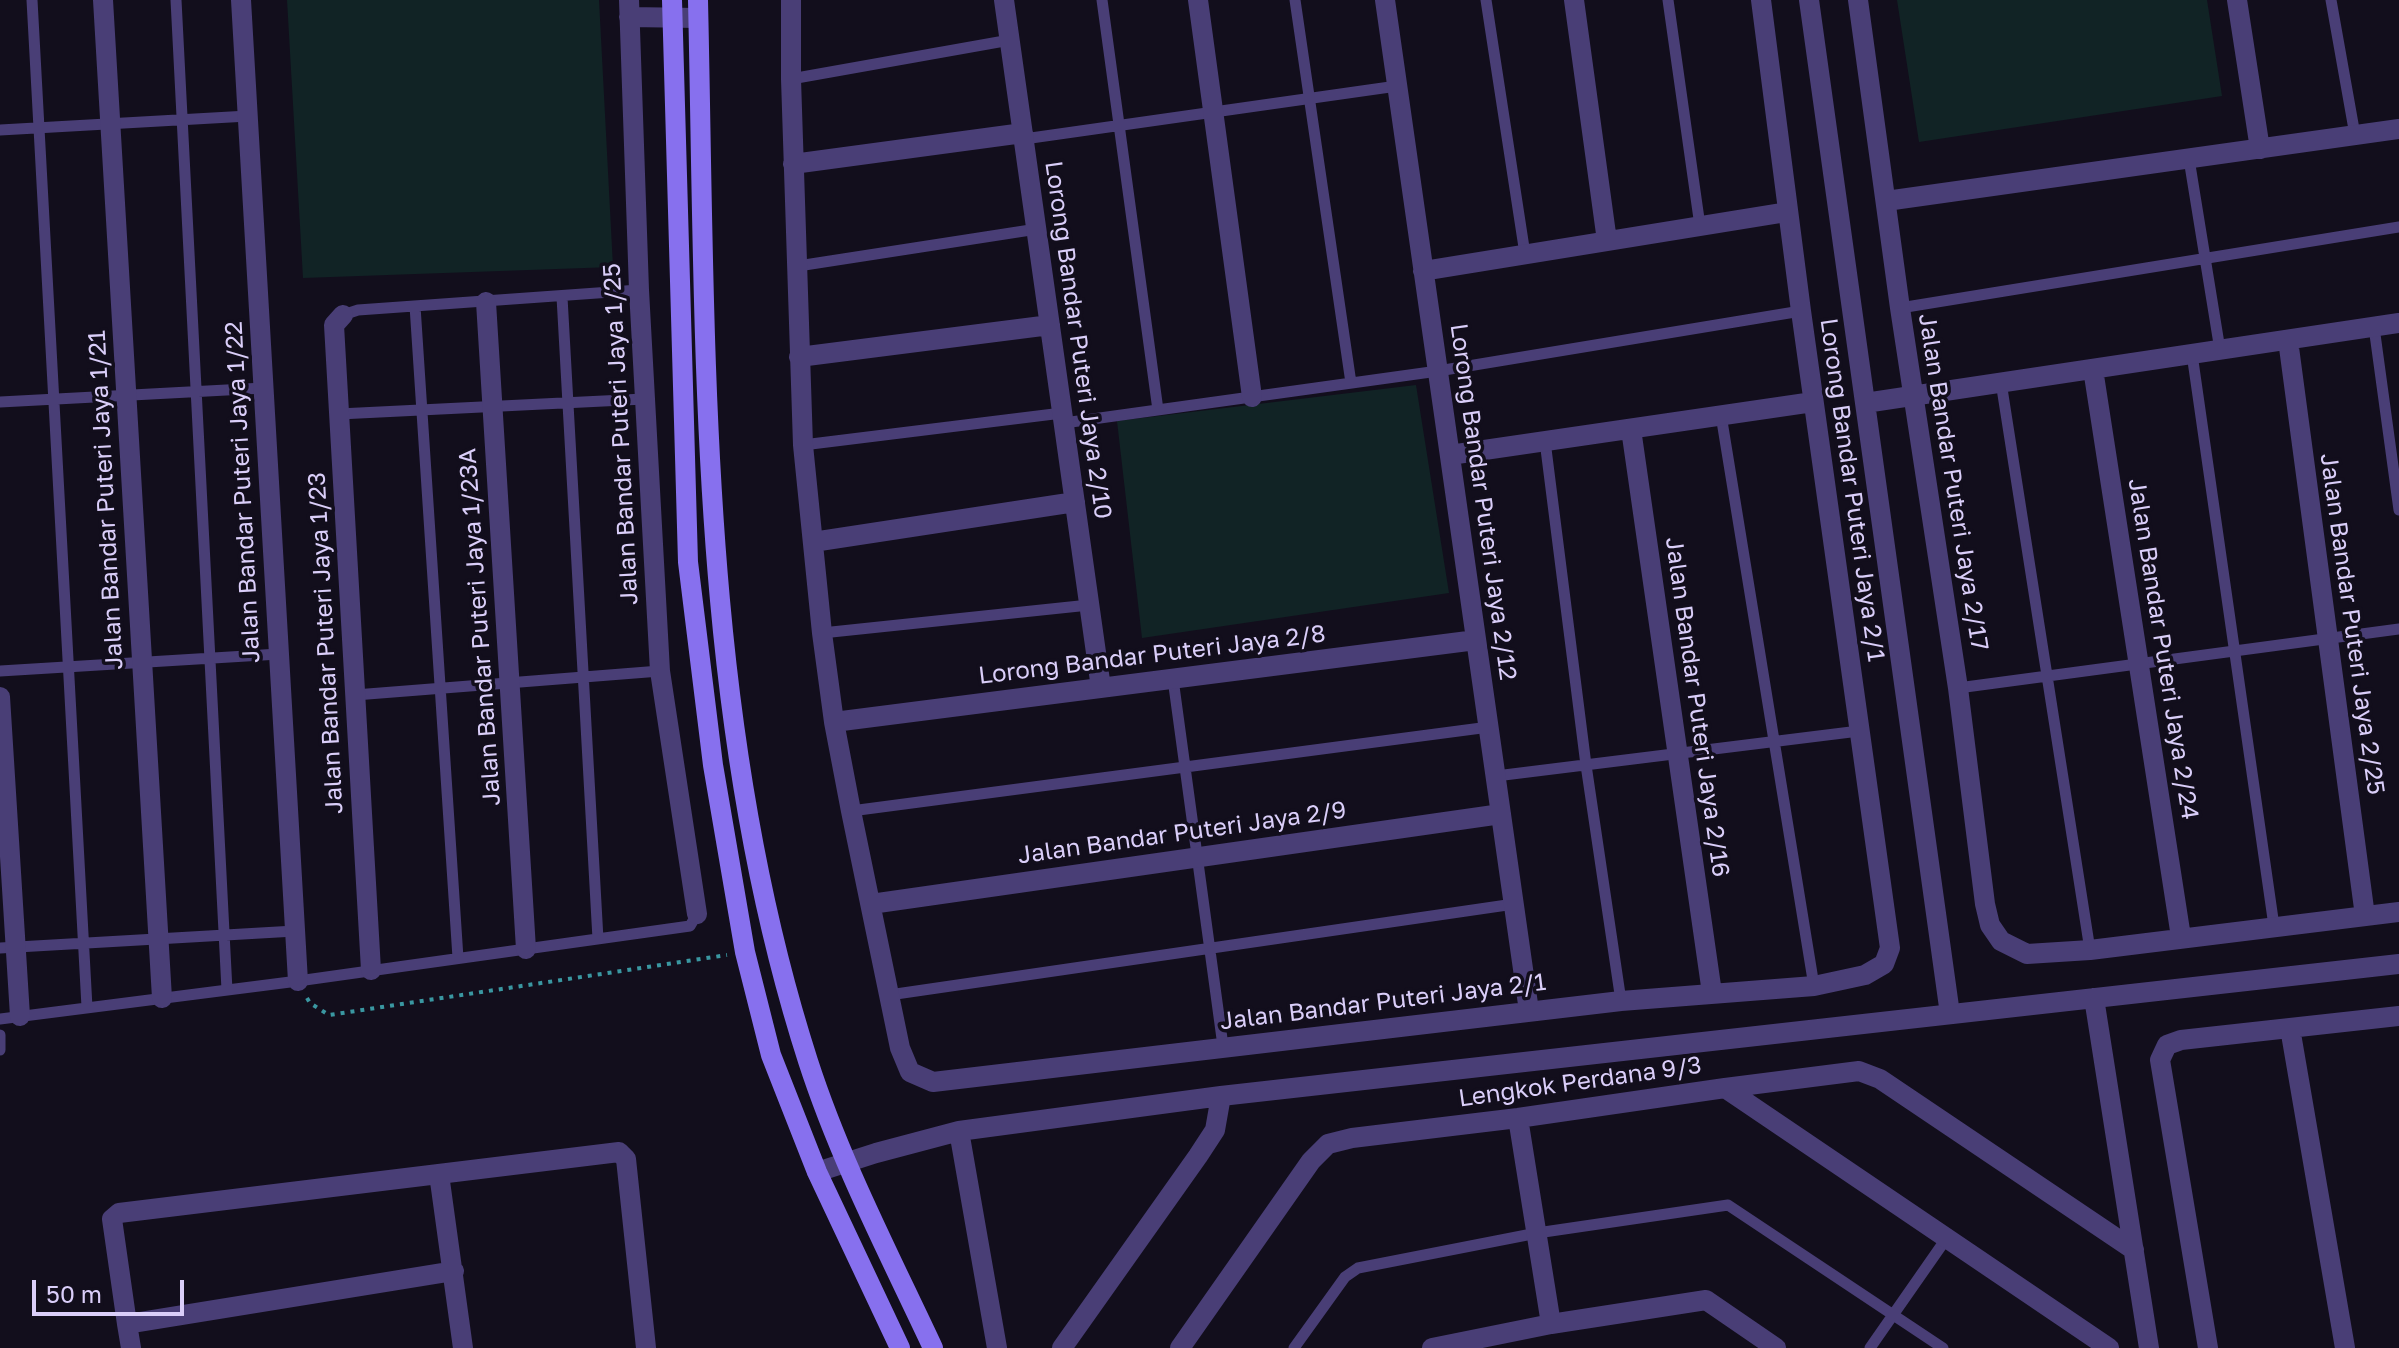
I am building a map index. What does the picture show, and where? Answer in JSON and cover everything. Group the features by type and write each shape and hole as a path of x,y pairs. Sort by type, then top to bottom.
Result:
{"street":[{"name":"Jalan Bandar Puteri Jaya 1/21","path":"103,0 162,998"},
{"name":"Jalan Bandar Puteri Jaya 1/22","path":"241,0 298,981"},
{"path":"791,0 793,164 803,445 834,722 889,995"},
{"name":"Lorong Bandar Puteri Jaya 2/10","path":"1004,0 1101,688"},
{"path":"1198,0 1252,397"},
{"name":"Lorong Bandar Puteri Jaya 2/12","path":"1385,0 1529,1011"},
{"path":"1574,0 1607,241"},
{"name":"Lorong Bandar Puteri Jaya 2/1","path":"1761,0 1787,212 1890,948 1884,964 1865,975"},
{"path":"1809,0 1950,1014"},
{"name":"Jalan Bandar Puteri Jaya 2/17","path":"1858,0 1990,925 2001,941 2027,954 2090,950"},
{"path":"2237,0 2260,149"},
{"name":"Jalan Bandar Puteri Jaya 1/25","path":"697,914 660,671 644,399 629,9 698,9"},
{"path":"672,9 688,562 713,765 745,952 771,1055 817,1172 900,1348"},
{"path":"698,9 710,448 725,660 756,857 776,948 809,1064 847,1162 933,1348"},
{"path":"1886,201 2399,129"},
{"path":"793,164 1024,136"},
{"path":"1423,271 1787,212"},
{"name":"Jalan Bandar Puteri Jaya 1/23A","path":"486,302 526,949"},
{"name":"Jalan Bandar Puteri Jaya 1/23","path":"343,315 334,325 371,970"},
{"path":"1865,403 2399,323"},
{"path":"799,357 1050,325"},
{"name":"Jalan Bandar Puteri Jaya 2/25","path":"2288,340 2365,916"},
{"name":"Jalan Bandar Puteri Jaya 2/24","path":"2093,369 2181,937"},
{"path":"1450,455 1813,402"},
{"name":"Jalan Bandar Puteri Jaya 2/16","path":"1631,429 1712,993"},
{"path":"813,542 1075,502"},
{"name":"Lorong Bandar Puteri Jaya 2/8","path":"834,722 1476,640"},
{"path":"0,697 10,1017"},
{"name":"Jalan Bandar Puteri Jaya 2/9","path":"871,904 1501,814"},
{"path":"2090,950 2399,912"},
{"path":"817,1172 959,1131 1221,1096 2399,964"},
{"name":"Jalan Bandar Puteri Jaya 2/1","path":"889,995 900,1048 910,1072 933,1082 1529,1011 1814,986 1865,975"},
{"path":"2094,998 2149,1348"},
{"path":"2208,1348 2160,1060 2167,1045 2181,1040 2399,1016"},
{"path":"2290,1028 2345,1348"},
{"path":"1725,1088 1859,1071 1880,1079 2134,1250"},
{"name":"Lengkok Perdana 9/3","path":"1180,1348 1311,1161 1328,1144 1352,1138 1725,1088 2109,1348"},
{"path":"1062,1348 1207,1143 1215,1130 1221,1096"},
{"path":"1518,1118 1551,1324"},
{"path":"959,1131 997,1348"},
{"path":"131,1348 112,1219 119,1213 619,1152 626,1159 646,1348"},
{"path":"439,1174 463,1348"},
{"path":"127,1324 454,1271"},
{"path":"1432,1348 1551,1324 1706,1300 1776,1348"}],"lane":[{"path":"32,0 87,1007"},
{"path":"176,0 227,990"},
{"path":"1102,0 1158,410"},
{"path":"1295,0 1351,383"},
{"path":"1486,0 1525,254"},
{"path":"1668,0 1700,226"},
{"path":"2331,0 2355,135"},
{"path":"791,79 1010,40"},
{"path":"1024,136 1119,126 1397,86"},
{"path":"0,130 248,116"},
{"path":"2189,159 2220,350"},
{"path":"1900,308 2399,227"},
{"path":"798,266 1037,229"},
{"path":"343,315 358,310 639,290"},
{"path":"562,297 598,939"},
{"path":"415,306 458,958"},
{"path":"803,445 1158,410 1438,371 1801,311"},
{"path":"2374,327 2399,510"},
{"path":"2192,354 2274,926"},
{"path":"2001,382 2090,950"},
{"path":"0,402 264,388"},
{"path":"339,414 644,399"},
{"path":"1721,415 1814,986"},
{"path":"1545,441 1586,765 1621,1001"},
{"path":"822,633 1089,605"},
{"path":"1958,688 2399,629"},
{"path":"0,671 279,654"},
{"path":"355,695 660,671"},
{"path":"1173,679 1223,1046"},
{"path":"851,811 1489,727"},
{"path":"1496,776 1859,731"},
{"path":"889,995 1514,904"},
{"path":"10,1017 298,981 690,926 697,914"},
{"path":"8,947 295,931"},
{"path":"0,1035 0,1050"},
{"path":"1294,1348 1345,1277 1358,1268 1537,1233 1728,1205 1943,1348"},
{"path":"1870,1348 1946,1239"}],"path":[{"path":"298,981 310,1003 329,1015 745,952"}],"shaded area":[{"path":"287,0 599,0 613,267 303,278"},
{"path":"1897,0 2207,0 2222,96 1919,142"},
{"path":"1416,385 1449,593 1142,638 1117,421"}]}
